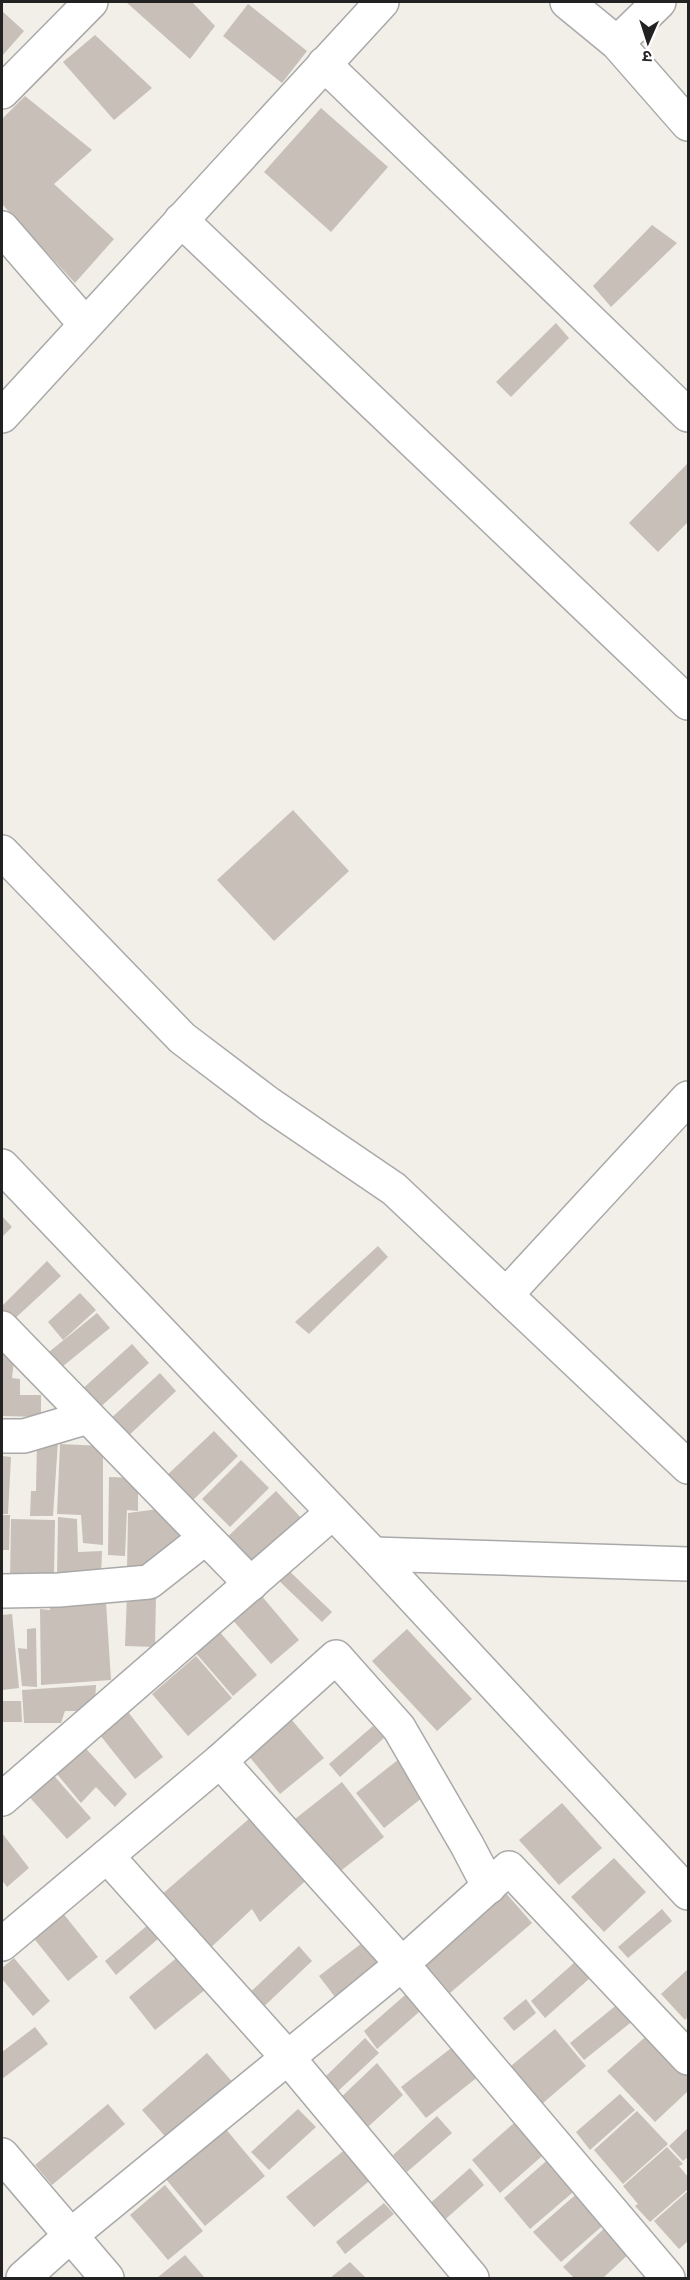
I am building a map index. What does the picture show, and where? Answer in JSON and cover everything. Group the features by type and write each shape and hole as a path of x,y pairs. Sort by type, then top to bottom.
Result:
{"street":[{"path":"2,92 91,2"},
{"path":"2,416 382,2"},
{"path":"567,2 617,43 688,124"},
{"path":"617,43 659,2"},
{"path":"324,64 688,415"},
{"path":"181,220 688,703"},
{"path":"2,228 86,324"},
{"path":"2,852 182,1038 269,1104 394,1189 688,1467"},
{"path":"506,1295 688,1098"},
{"path":"2,1166 373,1554 688,1893"},
{"path":"2,1328 251,1584"},
{"path":"2,1436 24,1436 88,1417"},
{"path":"2,1799 332,1513"},
{"path":"2,1591 58,1590 149,1582 206,1538"},
{"path":"373,1554 688,1564"},
{"path":"2,1944 220,1761 336,1657 399,1728 489,1887"},
{"path":"220,1761 402,1964 668,2278"},
{"path":"2,1764 43,1762"},
{"path":"107,1856 289,2059 472,2278"},
{"path":"23,2278 70,2235 289,2059 402,1964 509,1868 688,2058"},
{"path":"2,2155 107,2278"}],"building":[{"path":"126,2 192,2 215,26 190,59"},
{"path":"248,4 307,51 282,83 223,36"},
{"path":"2,11 24,31 2,56"},
{"path":"95,35 152,88 114,120 63,62"},
{"path":"25,96 92,150 54,184 114,239 75,283 2,204 2,119"},
{"path":"321,108 388,167 331,232 264,172"},
{"path":"652,225 677,243 611,307 593,286"},
{"path":"556,323 569,338 511,397 496,382"},
{"path":"688,463 688,522 658,552 629,523"},
{"path":"293,810 349,871 274,941 217,880"},
{"path":"2,1216 12,1227 2,1237"},
{"path":"378,1246 388,1257 309,1334 295,1322"},
{"path":"47,1261 61,1276 11,1322 2,1313 2,1306"},
{"path":"80,1293 96,1310 63,1340 48,1322"},
{"path":"97,1313 110,1328 57,1371 44,1356"},
{"path":"132,1344 149,1363 96,1411 79,1392"},
{"path":"2,1351 15,1352 12,1378 20,1379 20,1395 41,1395 41,1417 2,1416"},
{"path":"160,1373 176,1391 124,1440 107,1422"},
{"path":"214,1431 238,1456 189,1504 164,1478"},
{"path":"37,1441 58,1441 53,1516 30,1516 31,1491 36,1491"},
{"path":"60,1444 103,1446 103,1545 83,1543 81,1515 57,1514"},
{"path":"2,1456 11,1457 8,1514 2,1514"},
{"path":"241,1460 269,1488 230,1527 202,1499"},
{"path":"109,1477 138,1478 138,1511 127,1510 125,1556 108,1555"},
{"path":"276,1491 304,1521 250,1570 223,1541"},
{"path":"166,1508 187,1543 148,1572 127,1571 128,1513"},
{"path":"2,1515 10,1515 9,1550 2,1550"},
{"path":"58,1517 77,1519 78,1552 102,1551 101,1577 57,1578"},
{"path":"11,1519 55,1520 54,1581 10,1581"},
{"path":"284,1566 332,1612 322,1622 274,1576"},
{"path":"127,1594 156,1595 155,1647 125,1646"},
{"path":"260,1594 299,1640 271,1664 231,1618"},
{"path":"50,1598 106,1602 111,1680 41,1685 40,1609 50,1610"},
{"path":"12,1614 19,1688 2,1690 2,1615"},
{"path":"36,1628 37,1687 22,1686 18,1648 27,1649 27,1629"},
{"path":"407,1629 472,1699 437,1731 372,1661"},
{"path":"218,1630 257,1675 233,1696 194,1651"},
{"path":"196,1656 232,1698 188,1736 152,1694"},
{"path":"96,1685 95,1703 84,1711 65,1711 61,1723 24,1723 22,1690"},
{"path":"2,1701 21,1701 22,1722 2,1722"},
{"path":"125,1708 163,1757 135,1779 96,1730"},
{"path":"291,1719 324,1758 280,1794 248,1755"},
{"path":"373,1726 384,1738 340,1777 329,1764"},
{"path":"80,1742 127,1794 115,1807 96,1787 81,1803 52,1768"},
{"path":"399,1759 427,1794 384,1828 356,1793"},
{"path":"49,1770 91,1818 67,1839 25,1792"},
{"path":"342,1782 384,1837 338,1873 295,1819"},
{"path":"562,1803 602,1848 559,1885 519,1840"},
{"path":"257,1812 312,1875 260,1922 252,1909 206,1952 160,1896"},
{"path":"2,1833 29,1868 7,1887 2,1880"},
{"path":"614,1858 646,1892 604,1932 571,1897"},
{"path":"505,1892 532,1923 450,1993 423,1962"},
{"path":"662,1909 672,1921 628,1958 618,1947"},
{"path":"62,1912 98,1957 68,1981 32,1936"},
{"path":"155,1919 166,1932 116,1975 105,1961"},
{"path":"366,1940 383,1961 335,1997 319,1976"},
{"path":"299,1946 312,1961 256,2014 242,2000"},
{"path":"179,1956 206,1989 155,2030 129,1997"},
{"path":"14,1958 50,2001 33,2016 2,1979 2,1968"},
{"path":"575,1962 590,1978 545,2018 531,2001"},
{"path":"688,1969 688,2017 685,2020 661,1994"},
{"path":"412,1989 427,2005 377,2049 364,2031"},
{"path":"526,1999 536,2013 514,2031 503,2018"},
{"path":"619,2003 634,2020 584,2060 570,2043"},
{"path":"35,2027 48,2044 2,2079 2,2052"},
{"path":"555,2029 586,2066 543,2103 511,2066"},
{"path":"652,2031 688,2071 688,2091 655,2122 607,2071"},
{"path":"365,2038 379,2053 337,2092 324,2078"},
{"path":"459,2042 484,2072 426,2118 401,2087"},
{"path":"207,2053 235,2085 170,2142 142,2110"},
{"path":"377,2063 403,2095 359,2135 334,2104"},
{"path":"620,2094 635,2110 590,2150 576,2132"},
{"path":"108,2104 125,2124 52,2185 35,2165"},
{"path":"298,2109 316,2127 269,2170 251,2152"},
{"path":"637,2111 668,2144 623,2184 594,2150"},
{"path":"437,2116 452,2133 407,2172 393,2155"},
{"path":"522,2116 550,2149 500,2193 472,2160"},
{"path":"225,2128 265,2176 205,2226 165,2178"},
{"path":"688,2128 688,2157 683,2161 669,2146"},
{"path":"667,2147 683,2164 679,2166 688,2177 688,2189 650,2222 635,2206 638,2204 623,2186"},
{"path":"347,2148 374,2177 314,2227 286,2197"},
{"path":"552,2156 579,2187 530,2229 504,2198"},
{"path":"470,2168 484,2185 440,2224 426,2207"},
{"path":"165,2185 203,2231 168,2260 130,2215"},
{"path":"581,2190 608,2221 561,2262 533,2232"},
{"path":"688,2191 688,2241 679,2249 654,2221"},
{"path":"384,2203 394,2214 345,2254 336,2242"},
{"path":"609,2224 634,2249 603,2278 574,2278 563,2267"},
{"path":"185,2255 205,2278 157,2278"},
{"path":"350,2262 366,2278 330,2278"}]}
